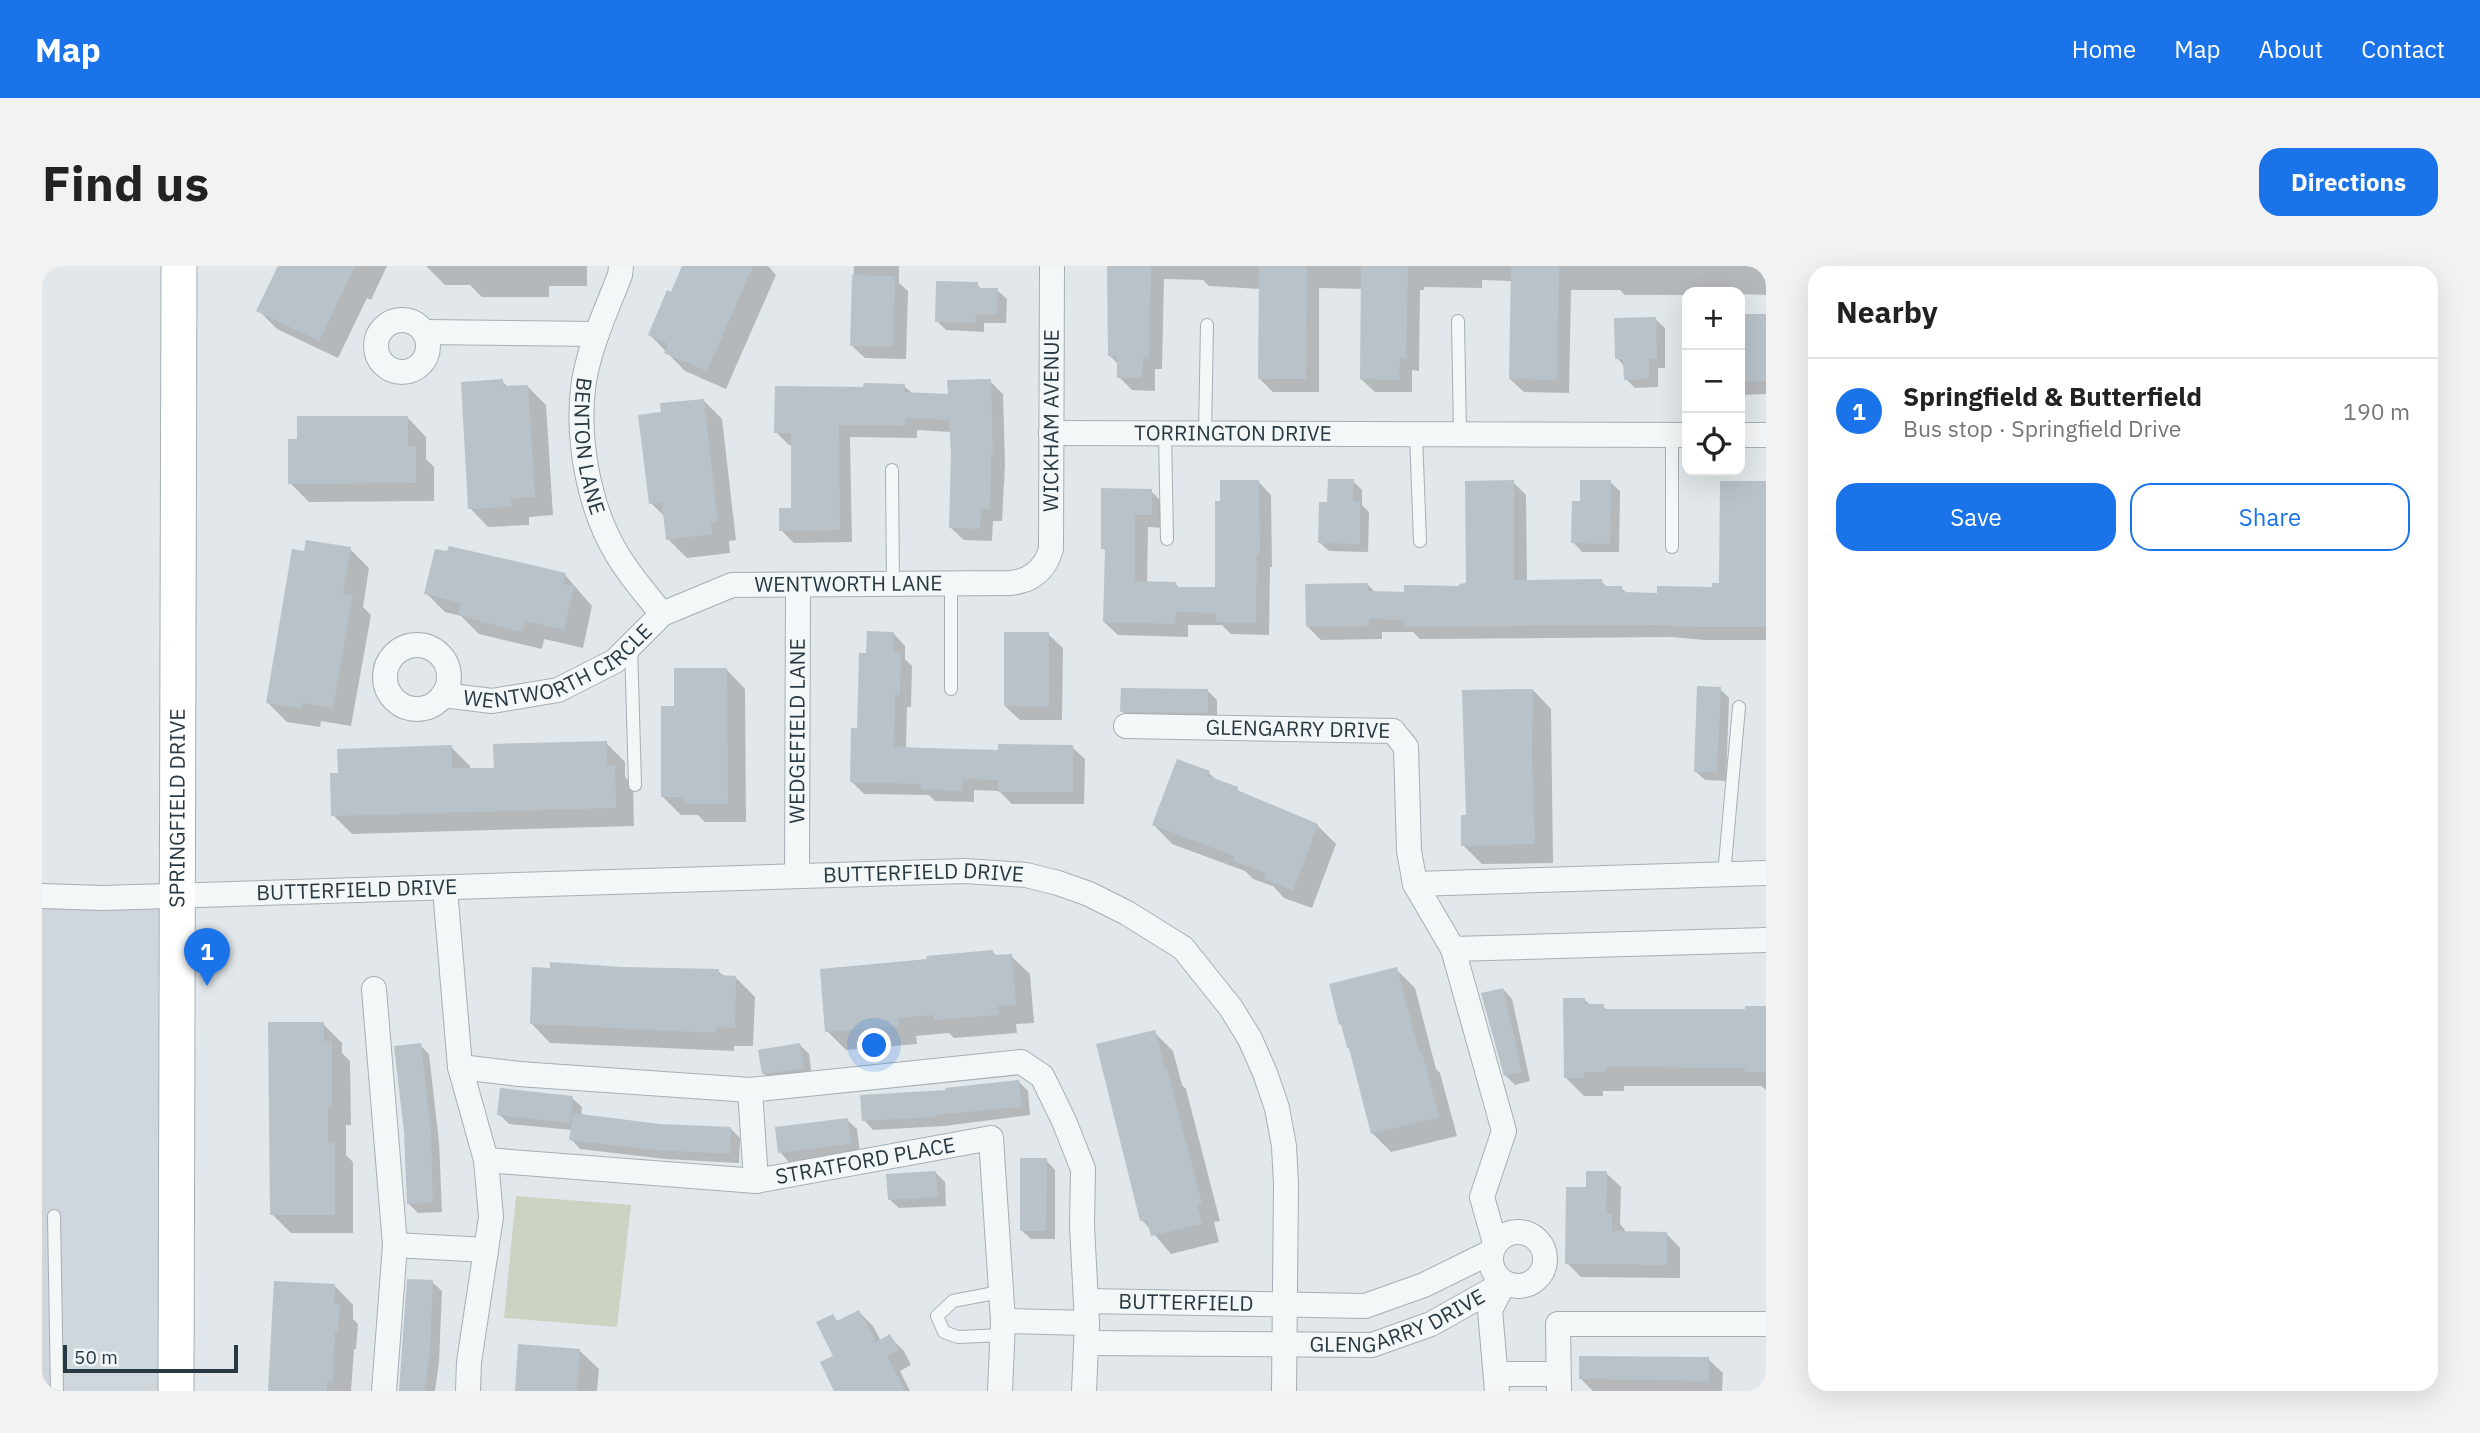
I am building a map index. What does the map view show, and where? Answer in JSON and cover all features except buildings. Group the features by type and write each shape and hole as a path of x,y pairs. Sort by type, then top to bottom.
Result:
{"street":[{"name":"SPRINGFIELD DRIVE","path":"176,1391 179,266"},
{"name":"BENTON LANE","path":"621,266 597,334 583,387 582,420 591,495 616,554 662,614"},
{"name":"WICKHAM AVENUE","path":"1039,572 1051,549 1052,266"},
{"path":"425,332 597,334"},
{"name":"TORRINGTON DRIVE","path":"1051,433 1680,435"},
{"path":"1745,435 1766,435"},
{"name":"WENTWORTH LANE","path":"662,614 732,585 1018,582 1039,572"},
{"name":"WEDGEFIELD LANE","path":"797,876 798,586"},
{"name":"WENTWORTH CIRCLE","path":"443,695 492,701 558,690 615,661 662,614"},
{"name":"GLENGARRY DRIVE","path":"1126,726 1393,731 1406,747 1409,851 1415,884 1453,949 1504,1130 1482,1197 1493,1247 1492,1269 1504,1283"},
{"name":"BUTTERFIELD DRIVE","path":"42,896 103,898 445,889 965,871 1027,876 1089,894 1127,913 1183,948 1231,1008 1250,1039 1265,1073 1277,1108 1284,1146 1284,1391"},
{"path":"1415,884 1766,873"},
{"path":"445,889 460,1067 486,1160 491,1217 469,1362 468,1391"},
{"path":"1453,949 1766,940"},
{"path":"374,989 395,1245 384,1391"},
{"path":"460,1067 519,1074 750,1090 1021,1062 1042,1076 1083,1168 1082,1226 1087,1322 1084,1391"},
{"path":"750,1090 756,1181"},
{"name":"STRATFORD PLACE","path":"486,1160 756,1181 991,1138 1003,1328 1000,1391"},
{"name":"GLENGARRY DRIVE","path":"1284,1305 1365,1306 1424,1285 1493,1247 1501,1237 1518,1231 1534,1237 1544,1252 1543,1269 1538,1277 1522,1286 1504,1283 1431,1324 1372,1345 1284,1344"},
{"path":"395,1245 486,1250"},
{"name":"GLENGARRY DRIVE","path":"1504,1283 1490,1310 1497,1382 1558,1383 1558,1324 1766,1324"},
{"name":"BUTTERFIELD","path":"1003,1328 1284,1305"},
{"name":"BUTTERFIELD","path":"1087,1322 1284,1344"}],"lane":[{"path":"1458,321 1460,434"},
{"path":"1205,433 1207,325"},
{"path":"1165,433 1167,539"},
{"path":"1416,434 1420,541"},
{"path":"1672,547 1680,435"},
{"path":"892,470 893,584"},
{"path":"951,584 951,689"},
{"path":"631,645 635,785"},
{"path":"1724,875 1739,707"},
{"path":"54,1216 57,1391"},
{"path":"1000,1292 953,1301 937,1316 944,1332 958,1337 1003,1328"}],"shaded area":[{"path":"42,903 170,904 168,1391 42,1391"}],"green space":[{"path":"516,1196 631,1205 617,1327 504,1318"}],"place":[{"name":"Springfield & Butterfield","path":"207,986"}]}
